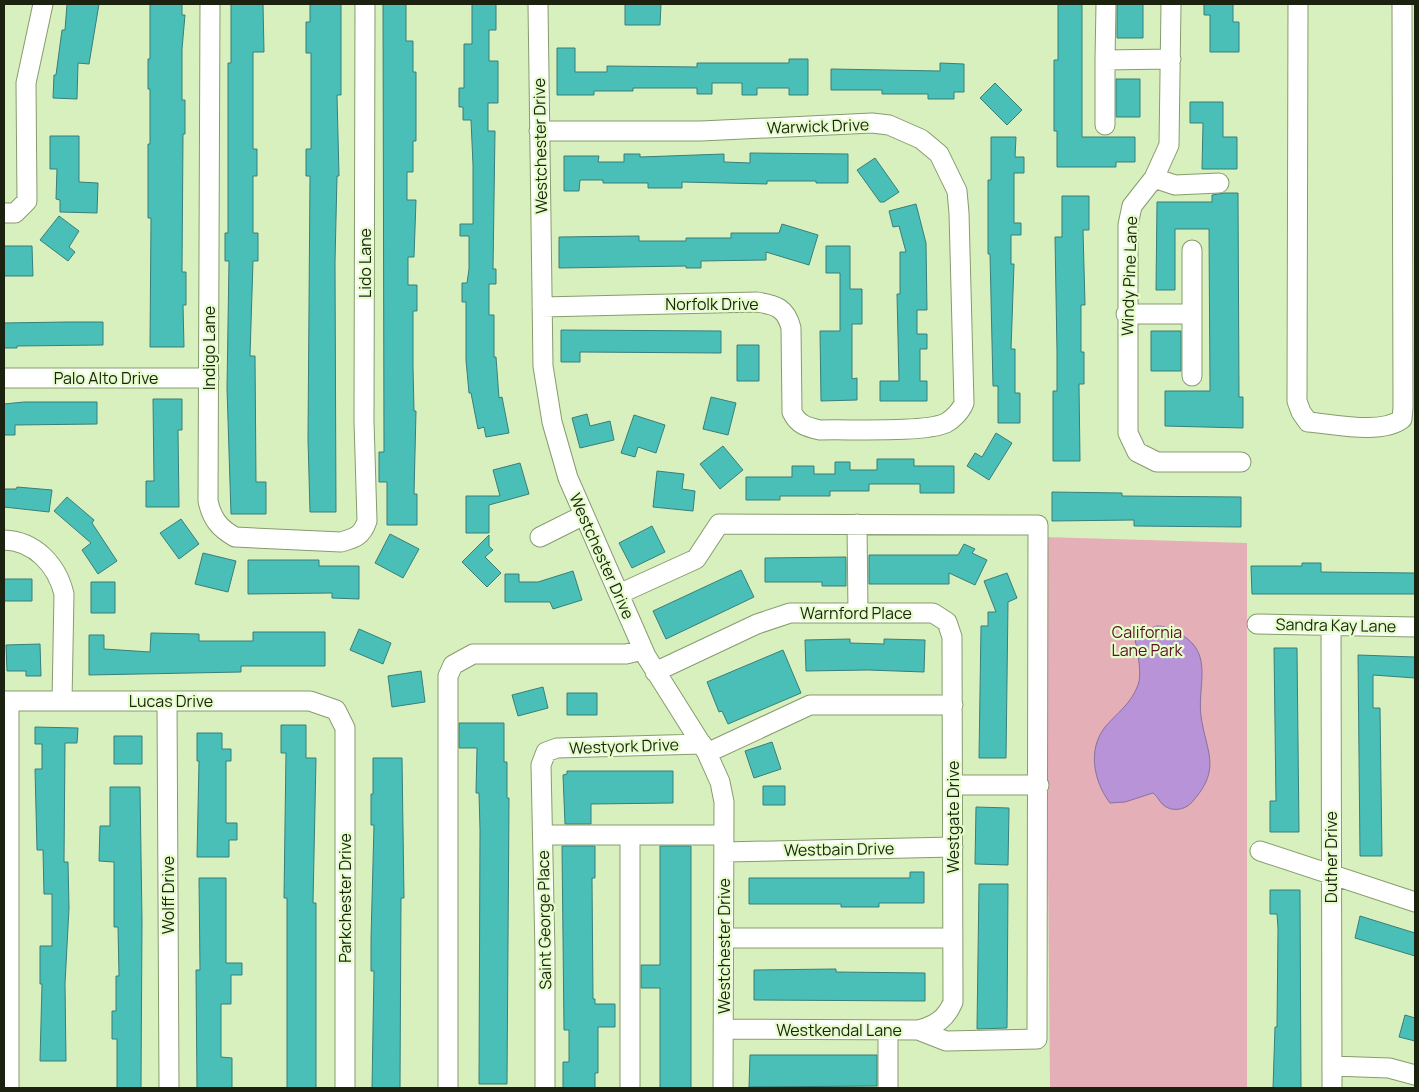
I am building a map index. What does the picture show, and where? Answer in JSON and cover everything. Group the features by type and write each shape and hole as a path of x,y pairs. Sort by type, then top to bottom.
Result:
{"street":[{"path":"4,213 15,213 27,201 26,83 44,4"},
{"name":"Indigo Lane","path":"210,4 208,501 212,516 222,530 235,537 341,542 357,537 364,532 367,521"},
{"name":"Lido Lane","path":"365,4 364,420 367,521"},
{"name":"Westchester Drive","path":"538,4 543,366 552,422 568,478 643,650 704,748 720,782 724,802 723,1088"},
{"path":"1105,125 1106,4"},
{"name":"Windy Pine Lane","path":"1171,4 1169,146 1154,178 1132,206 1130,216 1126,314 1128,433 1137,452 1157,462 1241,462"},
{"path":"1298,4 1297,401 1301,412 1308,422 1377,428 1394,426 1402,419 1403,408 1402,4"},
{"path":"1105,60 1171,59"},
{"name":"Warwick Drive","path":"539,131 701,131 872,123 906,131 921,139 939,154 951,174 957,191 964,403 962,409 954,416"},
{"path":"1154,178 1175,185 1219,183"},
{"path":"1192,250 1192,376"},
{"name":"Norfolk Drive","path":"542,307 757,302 776,305 788,317 791,328 791,403 796,420 808,427 820,430 927,428 946,423 954,416"},
{"path":"1126,314 1191,314"},
{"name":"Palo Alto Drive","path":"4,378 209,378"},
{"path":"540,537 584,515"},
{"path":"619,594 696,559 719,524 1038,525 1039,785 1037,1039 946,1041 918,1030"},
{"path":"857,524 858,613"},
{"path":"4,540 26,544 45,557 61,580 64,594 62,701"},
{"name":"Warnford Place","path":"655,672 757,624 790,613 933,613 947,622"},
{"name":"Westgate Drive","path":"947,622 952,637 954,785 953,1002 949,1012"},
{"name":"Sandra Kay Lane","path":"1258,624 1415,627"},
{"name":"Duther Drive","path":"1331,626 1330,874 1332,1088"},
{"path":"448,1088 448,676 453,665 473,654 626,654 643,650"},
{"path":"6,701 9,1088"},
{"name":"Lucas Drive","path":"6,701 310,702 336,710"},
{"name":"Wolff Drive","path":"168,701 169,1088"},
{"path":"704,748 810,706 953,705"},
{"name":"Parkchester Drive","path":"336,710 345,728 345,1088"},
{"name":"Westyork Drive","path":"546,752 557,748 704,748"},
{"name":"Saint George Place","path":"545,1088 541,765 546,752"},
{"path":"954,785 1039,785"},
{"name":"Westbain Drive","path":"542,835 630,835 724,843 954,847"},
{"path":"630,835 630,1088"},
{"path":"1260,851 1415,902"},
{"path":"724,938 953,938"},
{"name":"Westkendal Lane","path":"723,1029 918,1030 935,1025 949,1012"},
{"path":"888,1030 888,1088"},
{"path":"1332,1066 1389,1068 1415,1075"}],"green space":[{"name":"California Lane Park","path":"1045,537 1247,543 1247,1088 1050,1088"}],"shaded area":[{"path":"1157,626 1173,630 1182,635 1192,643 1201,661 1200,705 1210,769 1202,789 1188,806 1181,809 1169,809 1153,793 1125,802 1110,803 1100,786 1095,766 1094,756 1099,736 1128,703 1138,685 1140,676 1135,641 1151,628"}],"building":[{"path":"67,4 99,4 89,64 78,63 77,99 53,98 54,75 56,75 62,30 65,30"},
{"path":"150,4 182,4 182,15 185,15 182,49 182,100 185,100 182,272 186,272 186,305 183,305 184,347 150,347 151,218 148,218 150,89 148,89 148,59 150,59"},
{"path":"231,4 263,4 264,52 253,52 253,149 257,149 257,176 253,176 253,233 258,233 258,261 253,261 250,356 255,356 256,482 266,482 266,514 231,514 227,388 229,261 225,261 225,233 228,233 228,63 231,63"},
{"path":"310,4 341,4 341,95 337,95 339,176 337,176 335,262 336,512 310,512 308,439 310,176 306,176 306,149 311,149 311,53 306,53 306,22 310,22"},
{"path":"383,4 406,4 406,41 413,41 413,72 416,72 416,141 413,141 413,172 407,172 407,200 416,200 414,257 408,257 408,285 417,285 417,311 413,311 413,367 414,411 416,411 414,494 417,494 417,525 387,525 387,482 379,482 379,452 384,452"},
{"path":"472,4 496,4 496,30 489,30 489,61 498,61 498,103 488,103 488,131 495,131 493,269 496,269 496,284 489,284 489,315 494,315 494,357 496,357 499,398 502,397 509,433 486,437 484,427 478,429 471,393 469,393 466,360 466,302 462,302 462,283 467,283 469,269 469,236 460,236 460,224 473,224 473,165 471,120 463,120 463,107 459,107 459,88 464,88 464,44 472,44"},
{"path":"625,4 661,4 660,25 625,25"},
{"path":"1058,4 1082,4 1082,137 1135,137 1135,162 1116,162 1116,167 1057,167 1057,131 1054,131 1054,60 1058,60"},
{"path":"1117,4 1143,4 1143,38 1117,38"},
{"path":"1204,4 1233,4 1233,22 1239,22 1239,52 1210,52 1210,15 1204,15"},
{"path":"557,48 575,48 575,72 607,72 607,66 697,67 697,63 789,63 789,59 808,59 808,95 789,95 789,88 757,88 757,95 742,95 742,83 712,83 712,94 697,94 697,88 633,88 633,91 594,91 594,95 557,95"},
{"path":"940,63 964,64 964,92 954,92 954,99 928,99 928,94 882,94 882,90 831,90 831,69 940,71"},
{"path":"1116,79 1140,79 1140,117 1116,117"},
{"path":"995,83 1022,110 1007,125 980,98"},
{"path":"1190,102 1223,102 1223,137 1237,137 1237,169 1202,169 1203,123 1190,123"},
{"path":"50,136 79,136 79,182 98,183 97,213 60,212 60,200 56,199 57,169 50,169"},
{"path":"991,137 1016,137 1015,157 1024,157 1024,173 1014,173 1014,223 1021,223 1021,235 1011,235 1011,264 1014,264 1011,349 1015,349 1015,393 1020,393 1020,423 998,423 998,386 993,386 990,254 988,254 988,180 991,180"},
{"path":"750,153 848,154 848,183 816,183 816,181 767,181 767,184 682,182 682,188 648,188 648,183 603,183 603,180 580,180 579,191 564,191 564,156 599,156 598,162 624,162 624,154 640,154 640,157 724,154 724,162 750,163"},
{"path":"875,158 899,192 884,202 880,202 857,170"},
{"path":"1238,193 1239,397 1243,397 1243,428 1165,426 1165,391 1210,391 1209,229 1175,229 1175,290 1156,290 1157,202 1212,202 1212,195"},
{"path":"1062,196 1089,196 1089,230 1083,230 1085,305 1081,305 1081,352 1084,352 1084,384 1079,384 1080,461 1053,461 1053,391 1057,391 1055,237 1062,237"},
{"path":"916,204 926,243 927,310 917,310 917,334 927,334 927,349 920,349 920,381 927,381 927,401 880,401 880,381 899,381 897,294 900,294 900,252 906,252 899,226 893,227 889,211"},
{"path":"59,216 79,231 69,247 75,252 68,261 40,240"},
{"path":"782,224 818,235 809,265 766,252 766,260 701,261 701,268 686,268 686,266 559,268 559,237 639,236 639,241 686,241 686,238 731,238 731,233 779,233"},
{"path":"4,246 32,246 33,276 4,276"},
{"path":"826,246 850,246 850,289 862,289 862,324 852,324 852,379 857,378 857,400 821,401 820,331 840,331 840,273 826,273"},
{"path":"103,322 103,345 17,346 17,348 4,348 4,323"},
{"path":"561,330 721,331 721,353 580,352 580,362 561,362"},
{"path":"1151,331 1181,331 1181,371 1151,371"},
{"path":"737,345 759,345 759,381 737,381"},
{"path":"711,397 736,403 728,435 703,429"},
{"path":"153,399 182,399 182,430 178,430 179,507 146,507 146,481 154,481"},
{"path":"24,402 97,402 97,424 15,425 15,435 4,435 4,404"},
{"path":"587,414 590,426 610,421 614,440 580,448 572,418"},
{"path":"634,415 665,425 656,453 638,447 635,457 621,453"},
{"path":"996,433 1012,443 989,480 967,466 975,453 982,457"},
{"path":"723,446 743,470 720,489 700,464"},
{"path":"877,459 914,459 914,466 954,466 954,493 920,493 920,484 869,484 869,491 830,491 830,496 780,496 780,500 746,500 746,477 792,477 792,466 814,466 814,474 835,474 835,462 850,462 850,470 877,470"},
{"path":"520,463 529,494 489,505 489,533 466,533 466,496 500,496 493,470"},
{"path":"657,471 684,474 682,489 695,491 693,511 653,507"},
{"path":"17,487 52,490 49,512 4,507 4,489 16,489"},
{"path":"1052,492 1122,493 1122,496 1241,497 1241,527 1134,526 1134,520 1052,521"},
{"path":"67,497 94,520 92,523 117,561 98,574 82,550 91,543 54,511"},
{"path":"181,519 199,544 179,559 160,533"},
{"path":"652,526 665,552 632,568 619,543"},
{"path":"390,534 419,549 403,578 375,563"},
{"path":"489,535 489,546 493,550 485,557 501,573 487,587 462,562"},
{"path":"964,544 975,549 972,553 987,560 975,585 949,573 949,584 869,584 869,555 958,555"},
{"path":"203,553 236,561 228,592 195,584"},
{"path":"846,557 846,586 822,586 822,582 765,582 765,558"},
{"path":"248,560 319,560 319,566 359,566 359,599 332,598 332,593 248,594"},
{"path":"1302,563 1321,563 1321,572 1415,573 1415,594 1252,594 1251,566 1302,566"},
{"path":"741,570 754,597 666,639 653,611"},
{"path":"573,571 582,600 553,609 550,602 505,602 505,574 519,574 519,582 538,582"},
{"path":"1007,573 1017,598 1008,602 1006,758 979,758 981,626 988,626 988,612 996,612 984,581"},
{"path":"4,579 32,579 32,601 4,601"},
{"path":"91,582 115,582 115,613 91,613"},
{"path":"359,629 391,643 383,664 350,650"},
{"path":"253,632 325,632 325,666 241,666 241,672 89,675 89,635 104,635 104,649 150,652 151,633 199,634 199,641 253,641"},
{"path":"850,639 850,643 884,644 884,639 925,640 924,672 868,670 806,671 805,640"},
{"path":"40,644 41,676 26,676 26,671 7,671 6,645"},
{"path":"1274,648 1297,648 1299,832 1270,832 1270,801 1276,801"},
{"path":"783,650 801,693 728,724 722,711 719,712 707,682"},
{"path":"1358,655 1415,657 1415,678 1373,675 1373,708 1380,708 1382,856 1360,856"},
{"path":"421,671 425,702 392,707 388,676"},
{"path":"543,687 548,708 518,716 512,695"},
{"path":"567,693 597,693 597,715 567,715"},
{"path":"459,723 504,723 504,762 507,762 507,798 509,798 507,1084 479,1084 480,830 479,793 476,793 477,748 459,748"},
{"path":"281,725 306,725 306,758 316,758 313,903 316,903 316,1088 287,1088 287,898 284,898 286,753 281,753"},
{"path":"35,727 78,728 77,743 65,743 64,862 68,862 69,908 65,984 66,1061 40,1061 42,984 40,984 40,946 52,946 52,894 44,894 43,850 37,850 35,769 42,769 42,744 35,744"},
{"path":"197,733 222,733 222,749 231,749 231,761 226,761 226,823 237,823 237,840 229,840 229,857 197,857 199,761 197,761"},
{"path":"114,736 142,736 142,764 114,764"},
{"path":"772,742 781,769 754,778 745,751"},
{"path":"373,758 402,758 404,898 401,898 400,1088 372,1088 374,971 371,971 371,939 374,825 371,825 371,794 373,794"},
{"path":"567,771 673,771 673,803 591,804 591,824 565,824 563,775 567,774"},
{"path":"763,786 785,786 785,805 763,805"},
{"path":"110,787 140,787 142,921 141,1088 117,1088 117,1039 112,1039 112,1011 116,1011 116,976 119,976 118,927 114,927 114,862 99,861 100,826 110,826"},
{"path":"976,807 1009,808 1008,865 975,864"},
{"path":"562,846 595,846 595,878 592,878 593,999 595,999 595,1004 615,1004 615,1027 598,1027 598,1073 595,1073 595,1088 563,1088 563,1062 569,1062 569,1030 564,1030"},
{"path":"660,846 691,846 691,1088 660,1088 660,988 641,988 641,965 660,965"},
{"path":"910,872 924,872 924,903 879,903 879,907 841,907 841,904 749,904 749,878 910,878"},
{"path":"199,878 226,878 226,963 242,963 242,975 231,975 231,1004 221,1004 221,1057 232,1058 232,1088 197,1088 196,970 200,970"},
{"path":"979,884 1008,884 1007,1028 977,1029"},
{"path":"1270,890 1300,890 1301,1088 1273,1088 1275,1027 1277,1027 1278,928 1277,914 1270,914"},
{"path":"1360,916 1415,933 1415,956 1355,938"},
{"path":"836,969 836,972 925,973 925,1001 754,1000 754,970"},
{"path":"1405,1015 1415,1018 1415,1041 1399,1037"},
{"path":"750,1055 877,1055 877,1086 749,1087"}]}
